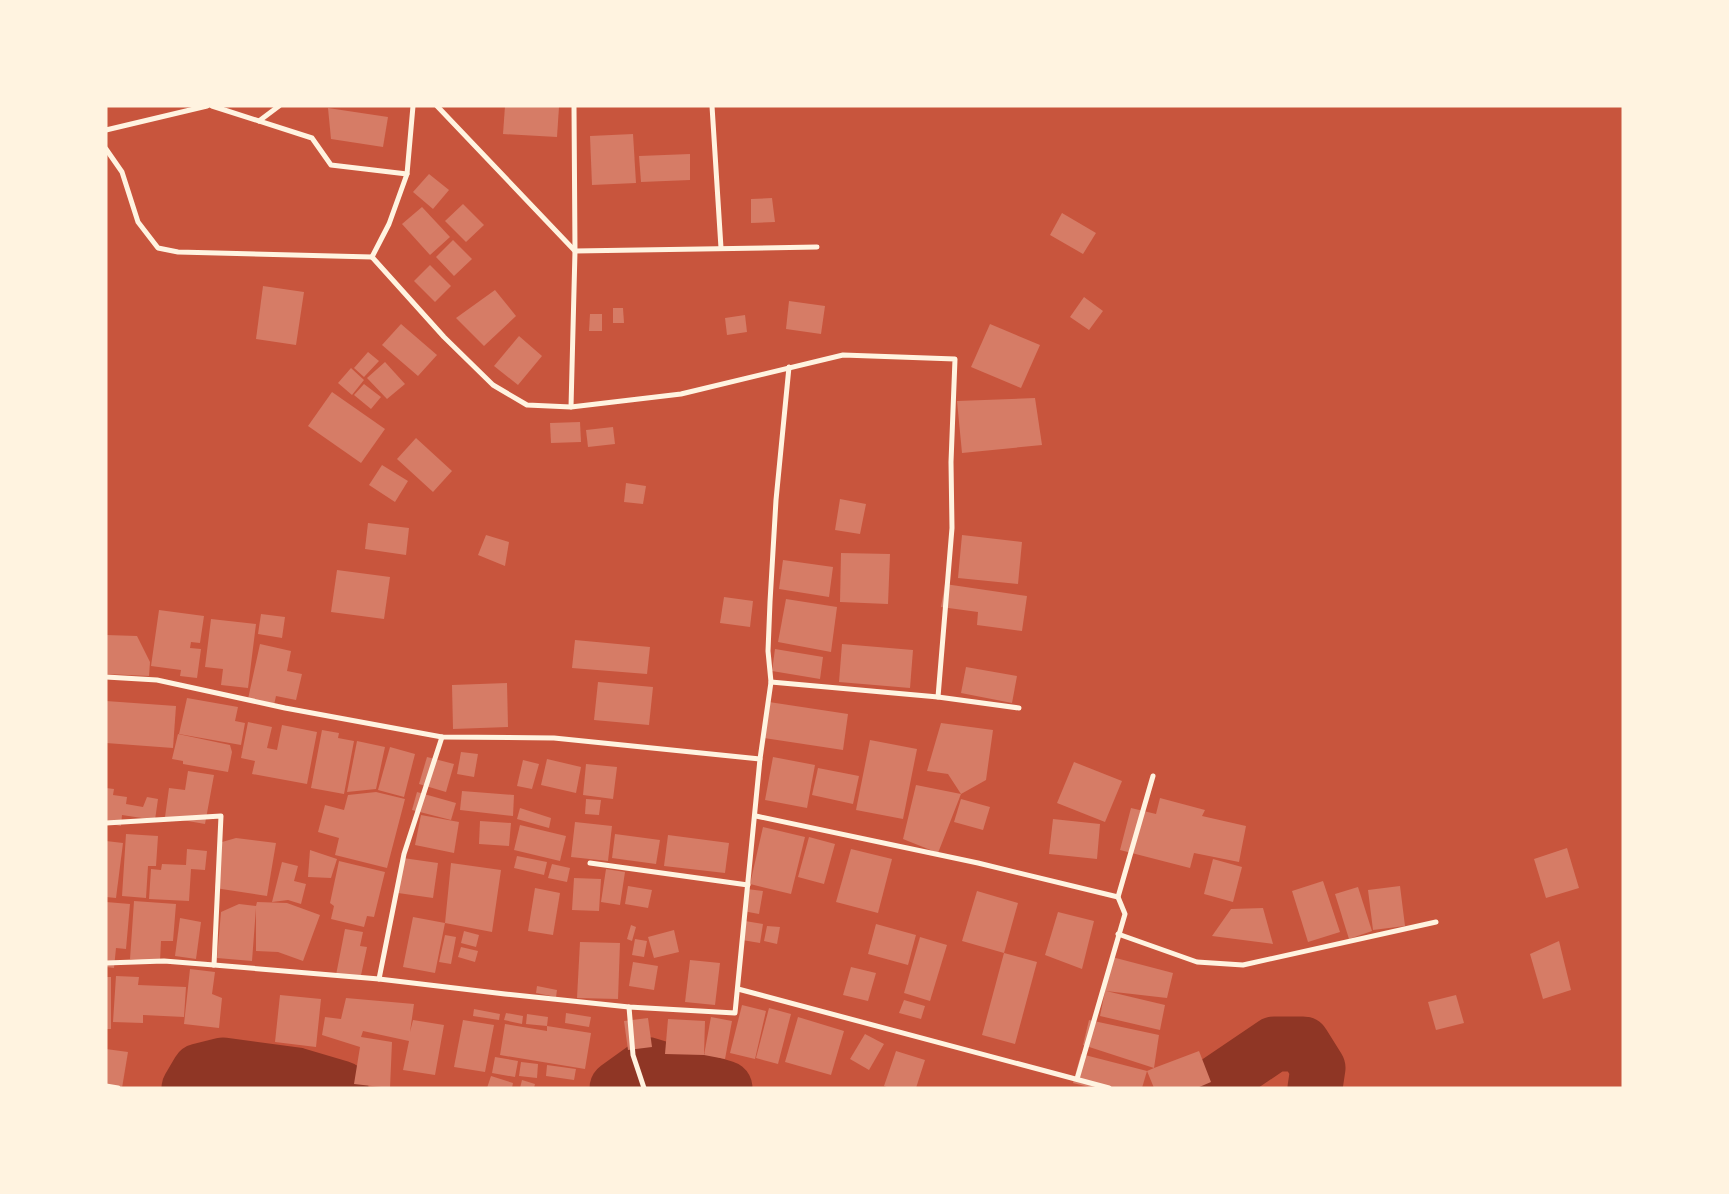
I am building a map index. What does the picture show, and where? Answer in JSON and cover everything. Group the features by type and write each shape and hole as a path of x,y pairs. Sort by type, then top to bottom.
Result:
{"street":[{"path":"106,130 207,106"},
{"path":"212,106 312,138 331,165 407,174"},
{"path":"259,121 279,106"},
{"path":"372,258 389,224 407,174 413,106"},
{"path":"437,106 575,251 817,246"},
{"path":"571,407 575,251 574,106"},
{"path":"712,106 721,248"},
{"path":"106,149 122,172 138,222 158,248 178,252 372,258 444,337 492,385 527,405 571,407 682,394 843,355 955,359 951,462 952,528 938,697"},
{"path":"106,963 164,961 214,964 380,979 629,1007 735,1013 756,816 760,760 771,682 768,651 770,602 776,500 789,367"},
{"path":"106,677 157,680 285,708 442,737 554,738 760,760"},
{"path":"771,682 938,697 1018,708"},
{"path":"380,979 404,854 442,737"},
{"path":"1076,1079 1125,914 1118,897 1153,776"},
{"path":"106,823 221,816 214,964"},
{"path":"756,816 978,863 1118,897"},
{"path":"590,863 748,885"},
{"path":"1118,934 1197,962 1243,965 1436,922"},
{"path":"738,988 1109,1088"},
{"path":"629,1007 633,1055 644,1087"},
{"path":"106,1086 118,1088"}],"building":[{"path":"505,106 559,107 557,137 503,134"},
{"path":"328,108 388,117 383,147 331,139"},
{"path":"633,134 636,183 592,185 590,136"},
{"path":"690,154 690,180 641,182 639,156"},
{"path":"429,174 449,190 433,209 413,192"},
{"path":"772,198 775,222 751,223 751,199"},
{"path":"463,204 484,225 466,242 445,221"},
{"path":"422,207 450,237 430,255 402,224"},
{"path":"1062,213 1096,233 1083,254 1050,235"},
{"path":"453,240 472,259 454,276 436,257"},
{"path":"430,265 451,286 435,302 414,281"},
{"path":"263,286 304,292 296,345 256,339"},
{"path":"495,290 516,316 484,346 456,318"},
{"path":"1084,297 1103,311 1089,330 1070,317"},
{"path":"789,301 825,306 821,334 786,329"},
{"path":"613,308 623,308 624,323 613,323"},
{"path":"590,314 602,314 602,331 589,331"},
{"path":"745,315 747,332 727,335 725,318"},
{"path":"401,324 437,355 418,376 382,345"},
{"path":"990,324 1040,345 1021,388 971,367"},
{"path":"519,336 542,356 518,385 494,366"},
{"path":"368,352 379,361 364,377 354,368"},
{"path":"385,362 405,384 387,399 367,378"},
{"path":"351,368 364,380 352,395 338,383"},
{"path":"364,384 381,397 371,409 354,395"},
{"path":"332,392 385,429 361,463 308,426"},
{"path":"1035,398 1042,445 962,453 957,401"},
{"path":"580,422 581,442 551,443 550,423"},
{"path":"613,427 615,444 588,447 586,430"},
{"path":"416,438 452,471 433,492 397,459"},
{"path":"382,465 408,481 395,502 369,485"},
{"path":"626,483 646,486 643,504 624,502"},
{"path":"840,499 866,504 860,534 835,530"},
{"path":"368,523 409,528 406,555 365,549"},
{"path":"486,535 509,542 505,566 478,555"},
{"path":"962,535 1022,542 1018,584 958,578"},
{"path":"841,553 890,554 888,604 840,602"},
{"path":"783,560 833,567 829,597 779,589"},
{"path":"337,570 390,577 384,619 331,612"},
{"path":"945,584 1027,596 1022,631 977,625 978,612 941,607"},
{"path":"724,597 753,601 750,627 720,623"},
{"path":"786,599 837,607 831,652 778,642"},
{"path":"159,610 204,616 200,643 191,642 190,648 201,649 197,678 180,676 181,670 151,666"},
{"path":"261,614 285,617 282,638 258,634"},
{"path":"211,619 256,624 248,688 221,685 223,669 205,667"},
{"path":"106,635 137,636 150,662 149,676 106,674"},
{"path":"575,640 650,647 647,674 572,668"},
{"path":"260,644 291,651 287,671 302,674 296,700 276,696 274,705 248,699"},
{"path":"842,644 913,650 910,688 839,682"},
{"path":"775,649 823,657 820,679 772,671"},
{"path":"966,667 1017,676 1012,703 961,693"},
{"path":"598,682 653,687 649,725 594,720"},
{"path":"507,683 508,727 453,729 452,685"},
{"path":"187,698 238,707 235,721 245,723 241,745 179,734"},
{"path":"106,701 176,706 173,748 106,743"},
{"path":"769,702 848,714 843,750 764,738"},
{"path":"248,722 272,727 267,748 277,750 282,725 317,732 307,784 252,774 255,761 241,758"},
{"path":"941,723 993,730 986,780 961,794 948,774 927,771"},
{"path":"322,730 339,733 338,738 354,741 344,794 311,788"},
{"path":"178,734 230,745 232,752 228,772 183,764 183,761 172,759"},
{"path":"870,740 917,749 903,819 856,810"},
{"path":"357,741 385,747 376,789 347,792"},
{"path":"390,747 415,754 404,797 378,790"},
{"path":"461,752 478,754 474,777 457,774"},
{"path":"427,757 454,764 446,792 419,784"},
{"path":"773,757 815,765 807,808 765,800"},
{"path":"547,759 581,767 576,793 541,785"},
{"path":"523,760 539,764 532,789 517,786"},
{"path":"1074,762 1122,781 1105,822 1057,803"},
{"path":"586,764 617,767 613,799 583,795"},
{"path":"818,768 859,776 853,804 812,795"},
{"path":"188,771 214,775 205,824 165,817 169,788 185,790"},
{"path":"916,785 961,794 938,853 903,839"},
{"path":"106,788 114,789 113,795 127,797 126,804 143,807 147,797 158,799 155,820 122,815 121,826 106,823"},
{"path":"462,791 514,795 513,816 460,810"},
{"path":"376,792 405,799 387,868 335,855 339,838 318,832 325,805 344,810 348,795"},
{"path":"417,792 456,803 451,820 412,810"},
{"path":"1160,798 1205,810 1202,816 1246,826 1239,862 1194,853 1190,868 1120,850 1131,808 1156,814"},
{"path":"586,799 601,800 599,815 585,814"},
{"path":"961,799 990,807 983,830 954,822"},
{"path":"520,808 551,818 549,828 517,819"},
{"path":"421,815 459,822 454,853 415,845"},
{"path":"1053,819 1100,824 1097,859 1049,854"},
{"path":"480,821 511,823 509,846 479,844"},
{"path":"575,822 612,826 608,861 571,857"},
{"path":"520,825 566,836 560,861 514,850"},
{"path":"763,827 805,837 791,894 750,884"},
{"path":"126,834 158,836 156,866 148,866 146,898 122,896"},
{"path":"615,834 660,840 656,864 612,858"},
{"path":"668,835 729,843 725,873 664,866"},
{"path":"809,837 835,844 824,884 798,877"},
{"path":"236,838 276,843 267,896 215,888 222,842"},
{"path":"106,841 123,843 116,898 106,897"},
{"path":"1567,848 1579,888 1546,898 1534,859"},
{"path":"187,849 207,851 205,870 191,869 189,901 149,899 151,869 161,870 162,864 186,865"},
{"path":"851,849 892,859 878,913 836,902"},
{"path":"310,850 337,859 331,878 308,877"},
{"path":"517,856 547,862 544,875 514,868"},
{"path":"403,858 438,863 433,898 398,893"},
{"path":"1213,859 1242,867 1233,902 1204,894"},
{"path":"339,861 385,872 374,917 367,916 364,927 331,919 334,906 330,903"},
{"path":"282,862 298,866 294,881 306,884 301,904 288,900 272,902"},
{"path":"451,863 501,870 492,932 445,923"},
{"path":"552,864 570,868 567,882 548,878"},
{"path":"606,869 625,872 620,905 601,902"},
{"path":"574,878 601,879 599,911 572,910"},
{"path":"1323,881 1340,932 1308,942 1292,891"},
{"path":"628,886 652,890 648,908 625,904"},
{"path":"1400,886 1405,926 1373,930 1368,890"},
{"path":"1358,887 1372,931 1349,939 1335,894"},
{"path":"535,888 560,893 553,935 528,931"},
{"path":"747,889 763,891 759,914 743,911"},
{"path":"977,891 1018,903 1004,953 962,941"},
{"path":"134,901 176,904 173,941 161,941 160,961 130,959"},
{"path":"106,902 130,904 126,949 116,948 114,968 106,967"},
{"path":"257,902 287,903 320,915 303,961 278,952 256,951 256,908 252,961 217,958 221,912 239,904 256,906"},
{"path":"1263,908 1273,944 1212,936 1231,909"},
{"path":"1058,912 1094,921 1082,969 1045,955"},
{"path":"413,917 445,923 435,973 403,967"},
{"path":"180,918 201,922 196,959 175,956"},
{"path":"745,921 763,924 760,943 742,940"},
{"path":"876,924 916,935 908,965 868,954"},
{"path":"631,925 636,927 632,941 627,939"},
{"path":"767,926 780,927 777,944 764,941"},
{"path":"345,929 363,932 360,946 367,947 360,980 336,975"},
{"path":"674,930 679,952 654,958 648,937"},
{"path":"464,931 479,935 476,947 461,943"},
{"path":"445,935 456,937 451,964 439,962"},
{"path":"920,937 947,945 930,1001 904,993"},
{"path":"635,939 647,941 644,957 632,955"},
{"path":"1559,941 1571,990 1543,999 1530,954"},
{"path":"580,942 620,943 618,999 577,998"},
{"path":"461,947 478,951 475,962 458,957"},
{"path":"1004,953 1037,962 1015,1044 982,1035"},
{"path":"1112,957 1173,973 1167,998 1106,991 1165,1005 1160,1030 1100,1016"},
{"path":"690,960 720,963 715,1005 685,1002"},
{"path":"633,962 658,966 654,990 629,986"},
{"path":"851,967 876,973 868,1001 843,995"},
{"path":"190,969 215,972 212,994 222,998 219,1028 184,1024"},
{"path":"116,976 139,977 138,985 186,987 184,1017 143,1015 143,1023 113,1022"},
{"path":"106,977 111,977 111,1029 106,1029"},
{"path":"537,986 557,990 556,997 536,993"},
{"path":"280,995 321,999 316,1047 275,1042"},
{"path":"1456,995 1464,1023 1436,1030 1428,1002"},
{"path":"346,998 414,1004 410,1032 413,1020 444,1025 435,1075 403,1070 409,1041 363,1031 361,1037 392,1042 390,1088 354,1084 360,1047 322,1035 325,1017 341,1019"},
{"path":"904,1000 925,1006 921,1019 899,1013"},
{"path":"742,1005 766,1011 755,1059 730,1053"},
{"path":"769,1008 791,1014 778,1064 756,1058"},
{"path":"474,1009 500,1014 499,1020 473,1016"},
{"path":"506,1013 523,1016 522,1024 504,1020"},
{"path":"566,1013 591,1017 589,1027 565,1023"},
{"path":"527,1014 548,1017 547,1026 526,1024"},
{"path":"711,1017 732,1021 725,1059 704,1055"},
{"path":"798,1017 844,1031 831,1075 785,1062"},
{"path":"648,1018 652,1047 628,1050 624,1021"},
{"path":"668,1019 705,1021 704,1055 665,1054"},
{"path":"463,1020 494,1025 485,1072 454,1067"},
{"path":"1089,1020 1159,1035 1154,1068 1083,1045"},
{"path":"505,1024 547,1031 547,1026 591,1033 585,1069 500,1055"},
{"path":"865,1034 884,1044 869,1070 850,1059"},
{"path":"106,1049 128,1052 122,1088 106,1088"},
{"path":"896,1051 925,1060 916,1088 889,1088 884,1086"},
{"path":"1199,1051 1211,1082 1197,1088 1154,1088 1147,1071"},
{"path":"1081,1054 1147,1071 1142,1088 1093,1088 1073,1083"},
{"path":"495,1057 518,1061 515,1077 492,1073"},
{"path":"521,1062 538,1064 537,1078 519,1076"},
{"path":"547,1065 576,1069 574,1080 546,1076"},
{"path":"491,1076 513,1083 512,1088 487,1088"},
{"path":"522,1080 535,1084 534,1088 520,1088"}],"waterway":[{"path":"1209,1088 1274,1044 1303,1044 1318,1068 1315,1088"},
{"path":"189,1088 199,1071 223,1065 297,1075 341,1088"},
{"path":"617,1088 649,1065 725,1088"}]}
